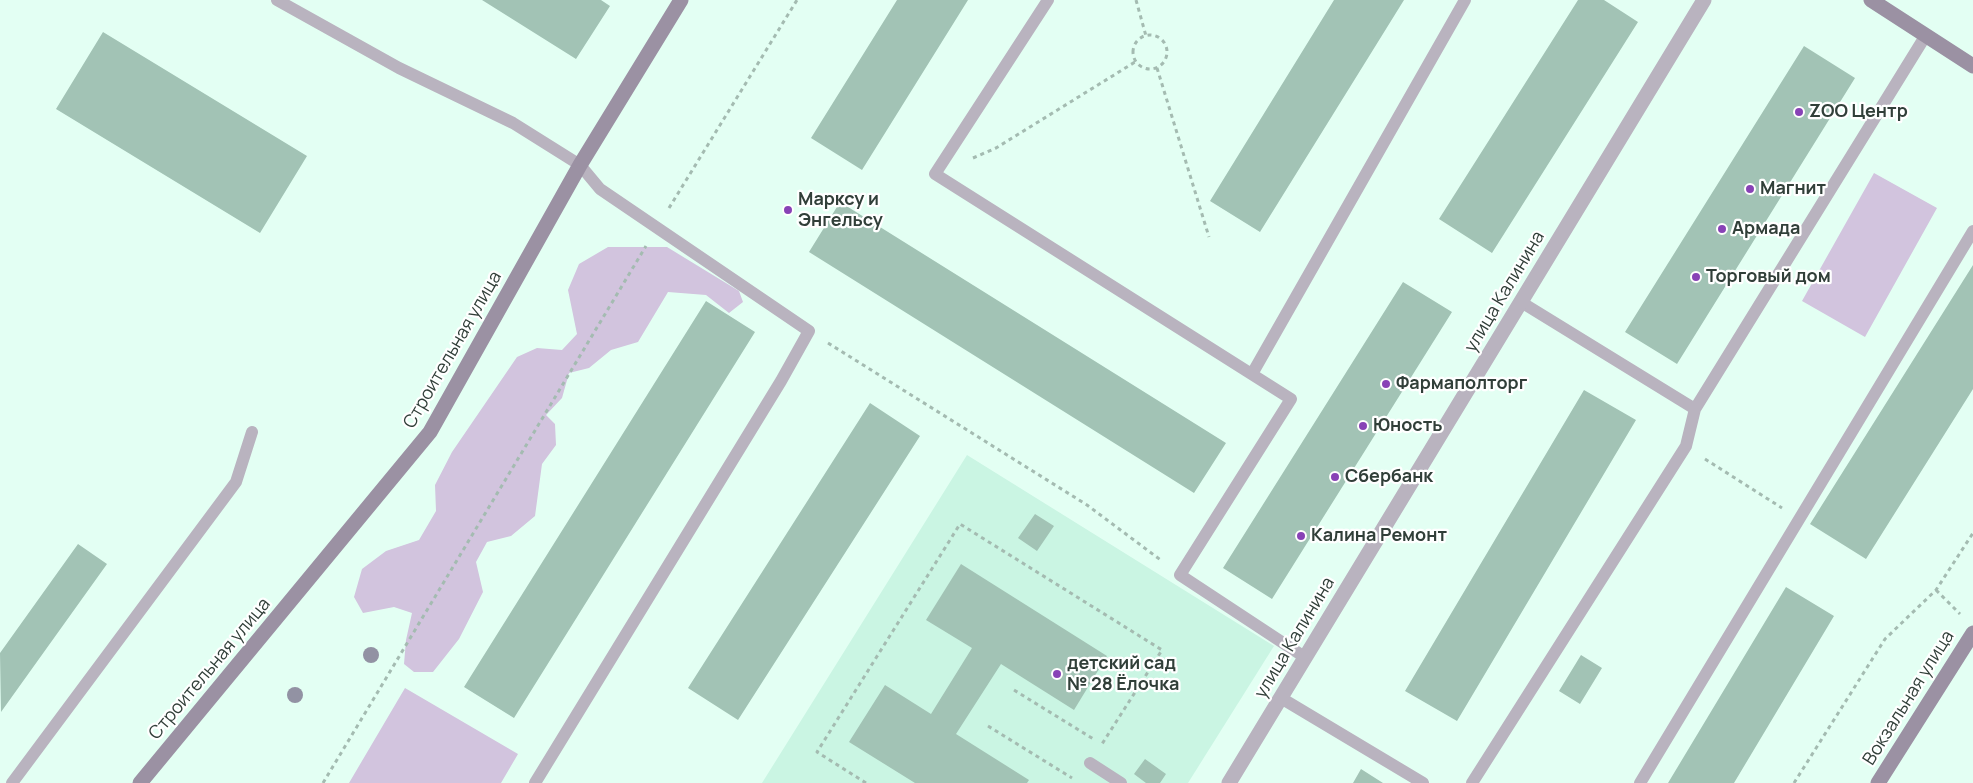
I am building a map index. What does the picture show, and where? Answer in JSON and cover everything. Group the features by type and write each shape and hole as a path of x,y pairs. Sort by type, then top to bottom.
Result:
{"street":[{"name":"Строительная улица","path":"140,783 430,432 580,165 681,0"},
{"name":"улица Калинина","path":"1229,783 1704,0"},
{"path":"1872,0 1973,66"},
{"name":"Вокзальная улица","path":"1878,783 1973,633"}],"lane":[{"path":"277,0 399,68 513,123 580,165 600,189 809,331 771,398 536,783"},
{"path":"1048,0 935,174 1291,399 1180,575 1306,658"},
{"path":"1252,374 1465,0"},
{"path":"1472,783 1686,446 1696,409 1926,35"},
{"path":"1640,783 1973,231"},
{"path":"1521,302 1696,409"},
{"path":"12,783 236,482 252,432"},
{"path":"1281,698 1422,783"},
{"path":"1090,763 1121,783"}],"path":[{"path":"323,783 797,0"},
{"path":"1136,0 1146,36"},
{"path":"1148,34 1160,38 1167,48 1165,60 1157,68 1144,69 1135,62 1132,50 1137,40 1146,36 1148,34"},
{"path":"935,174 996,148 1135,62"},
{"path":"1157,68 1209,237"},
{"path":"809,331 1087,505 1180,575"},
{"path":"1686,446 1799,519"},
{"path":"866,783 816,752 960,524 1162,650 1079,782 988,726"},
{"path":"1794,783 1885,639 1936,590 1973,533"},
{"path":"1936,590 1961,615"},
{"path":"1014,690 1102,744"}],"shaded area":[{"path":"1874,173 1937,208 1865,337 1802,301"},
{"path":"608,247 667,247 739,291 743,302 729,313 706,295 668,292 638,342 611,350 589,368 569,373 562,398 546,415 555,424 556,445 542,464 535,516 511,536 487,542 476,562 483,592 459,639 433,672 414,672 404,664 406,640 412,613 394,607 363,613 354,597 362,569 386,551 419,540 436,511 435,485 452,452 517,357 537,348 562,350 577,334 568,290 579,264"},
{"path":"967,455 1274,646 1188,783 762,783"},
{"path":"405,688 518,754 501,783 349,783"}],"building":[{"path":"482,0 601,0 610,6 576,59"},
{"path":"897,0 968,0 862,170 811,138"},
{"path":"1334,0 1404,0 1260,232 1210,201"},
{"path":"1578,0 1604,0 1638,22 1492,253 1439,219"},
{"path":"103,32 307,156 260,233 56,109"},
{"path":"1804,46 1855,78 1677,364 1625,332"},
{"path":"840,202 1226,443 1194,493 809,252"},
{"path":"1973,265 1973,389 1866,559 1810,524"},
{"path":"1403,282 1452,312 1272,599 1223,568"},
{"path":"706,301 755,332 514,718 464,687"},
{"path":"1584,390 1636,420 1457,721 1405,691"},
{"path":"870,403 920,436 738,720 688,688"},
{"path":"1035,514 1054,526 1037,551 1018,538"},
{"path":"78,544 107,564 1,712 0,653"},
{"name":"детский сад № 28 Ёлочка","path":"961,564 1107,656 1074,710 1001,664 956,734 1029,780 1027,783 915,783 849,742 885,685 931,714 972,648 926,620"},
{"path":"1786,587 1834,616 1734,783 1668,783"},
{"path":"1581,655 1602,668 1580,704 1559,691"},
{"path":"1145,759 1166,774 1160,783 1146,783 1134,774"},
{"path":"1361,769 1383,783 1353,783"}],"place":[{"name":"ZOO Центр","path":"1799,112"},
{"name":"Магнит","path":"1750,189"},
{"name":"Марксу и Энгельсу","path":"788,210"},
{"name":"Армада","path":"1722,229"},
{"name":"Торговый дом","path":"1696,277"},
{"name":"Фармаполторг","path":"1386,384"},
{"name":"Юность","path":"1363,426"},
{"name":"Сбербанк","path":"1335,477"},
{"name":"Калина Ремонт","path":"1301,536"},
{"name":"детский сад № 28 Ёлочка","path":"1057,674"}]}
